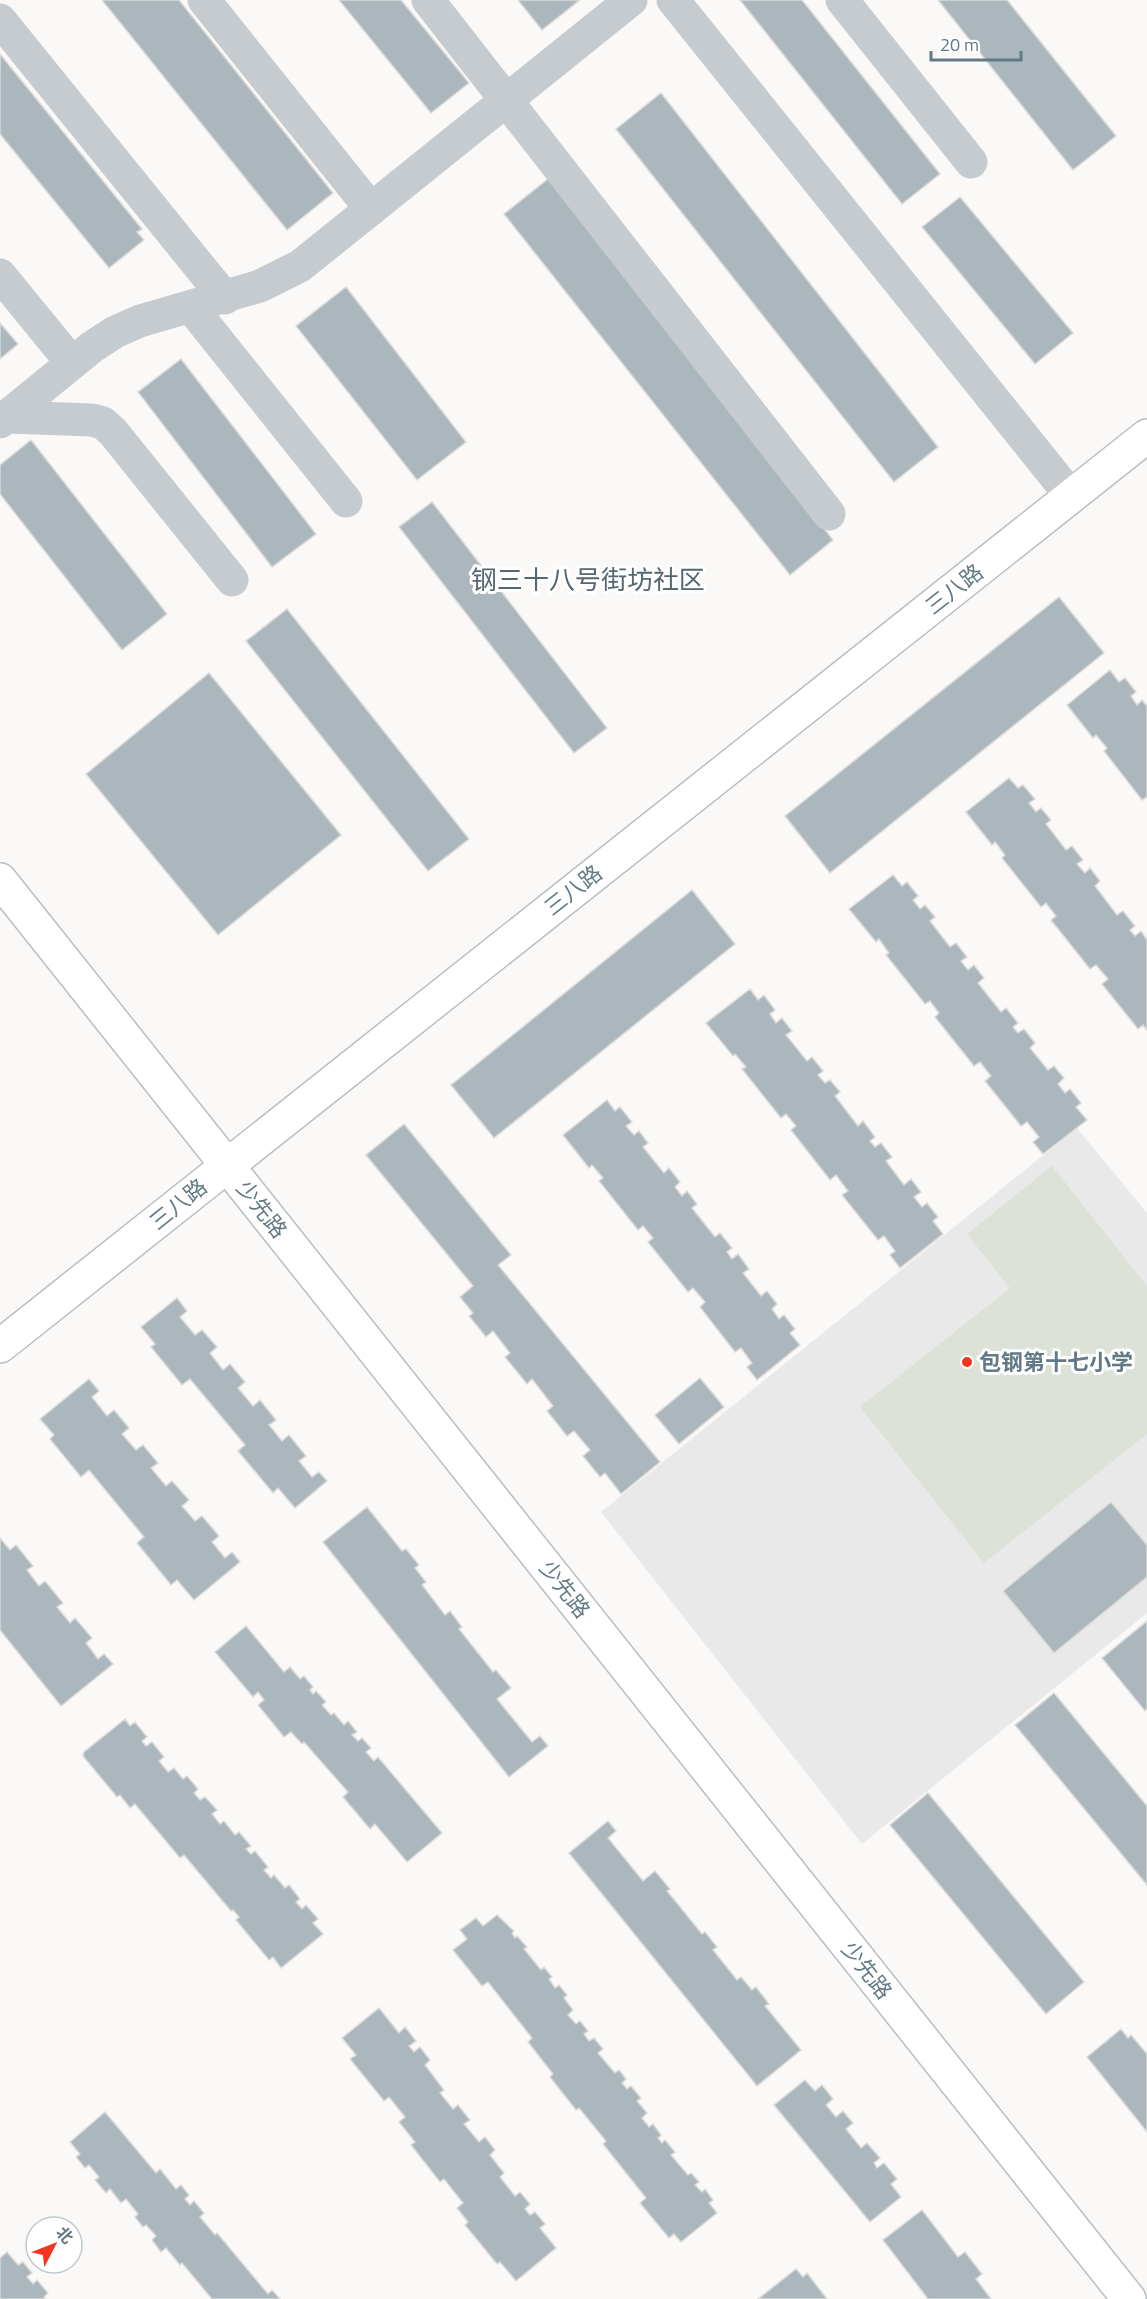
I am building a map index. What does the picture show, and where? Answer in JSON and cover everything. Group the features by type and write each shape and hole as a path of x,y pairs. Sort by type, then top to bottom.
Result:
{"main road":[{"name":"三八路","path":"0,1346 1147,436"},
{"name":"少先路","path":"0,880 1129,2299"}],"street":[{"path":"204,0 371,209"},
{"path":"428,0 829,514"},
{"path":"3,419 72,363 115,332 140,321 260,286 300,266 631,0"},
{"path":"673,0 1071,496"},
{"path":"842,0 971,162"},
{"path":"0,20 225,298"},
{"path":"0,275 72,363"},
{"path":"191,307 346,501"},
{"path":"3,419 92,420 102,423 112,432 232,580"}],"shaded area":[{"name":"包钢第十七小学","path":"1077,1128 1147,1213 1147,1613 862,1844 601,1512"},
{"path":"1052,1166 1147,1286 1147,1434 984,1563 860,1407 1010,1288 967,1234"}],"building":[{"path":"102,0 179,0 333,193 287,230"},
{"path":"339,0 401,0 469,83 431,113"},
{"path":"518,0 580,0 542,30"},
{"path":"740,0 802,0 940,174 902,204"},
{"path":"938,0 1007,0 1116,136 1073,170"},
{"path":"0,54 142,229 137,232 144,240 109,268 0,134"},
{"path":"661,93 938,447 894,482 616,129"},
{"path":"548,179 833,540 790,575 504,214"},
{"path":"960,197 1073,333 1035,364 922,227"},
{"path":"346,287 466,442 417,480 296,326"},
{"path":"0,323 18,344 0,359"},
{"path":"181,359 316,534 272,567 138,392"},
{"path":"31,440 167,614 122,650 0,494 0,465"},
{"path":"432,502 607,728 574,753 399,527"},
{"path":"1059,597 1104,653 830,873 785,816"},
{"path":"287,609 469,839 428,871 246,641"},
{"path":"1110,670 1119,682 1125,678 1136,692 1131,696 1137,705 1142,700 1147,706 1147,797 1142,800 1104,751 1107,748 1096,735 1093,738 1067,705"},
{"path":"209,673 341,835 218,935 86,774"},
{"path":"1009,778 1018,788 1023,785 1035,799 1029,803 1036,812 1041,808 1051,820 1046,824 1066,850 1072,846 1083,860 1077,864 1085,873 1090,868 1100,881 1095,886 1117,915 1123,911 1135,926 1130,930 1135,936 1141,931 1147,940 1147,1030 1143,1025 1138,1029 1102,984 1108,979 1096,965 1090,969 1051,920 1056,916 1046,903 1041,907 1002,858 1005,855 995,842 992,845 966,812"},
{"path":"893,875 902,886 907,882 918,896 913,900 920,909 925,905 935,917 930,921 950,947 956,943 967,957 961,961 968,970 974,965 984,978 978,983 1001,1012 1006,1008 1018,1023 1013,1027 1018,1033 1024,1029 1035,1043 1030,1048 1048,1070 1054,1066 1064,1078 1058,1084 1065,1093 1070,1089 1081,1103 1076,1107 1087,1120 1043,1154 1033,1142 1039,1137 1027,1122 1021,1126 985,1081 991,1076 980,1062 974,1066 935,1017 939,1013 930,1001 925,1004 886,955 889,953 879,939 876,942 849,909"},
{"path":"692,890 735,944 494,1138 451,1085"},
{"path":"750,989 758,1000 764,995 775,1010 770,1014 776,1023 782,1018 792,1031 786,1035 807,1061 812,1057 823,1071 818,1075 825,1083 830,1080 840,1092 835,1096 858,1126 863,1121 875,1137 870,1141 875,1147 881,1143 892,1157 886,1161 904,1185 911,1179 921,1192 914,1197 922,1207 927,1203 938,1217 933,1221 943,1234 900,1268 890,1255 895,1251 884,1236 878,1240 842,1195 848,1191 836,1175 830,1180 791,1130 796,1126 786,1114 781,1118 742,1069 746,1067 735,1054 733,1056 706,1023"},
{"path":"607,1100 615,1111 620,1107 632,1122 626,1126 634,1135 639,1131 648,1143 643,1147 664,1173 669,1168 680,1182 675,1187 682,1196 687,1191 697,1204 692,1208 715,1237 720,1233 732,1248 727,1252 732,1259 738,1254 749,1269 743,1273 761,1296 767,1291 777,1304 772,1309 779,1319 784,1315 795,1329 790,1333 800,1345 757,1380 747,1367 752,1363 741,1348 735,1352 700,1307 705,1302 693,1288 688,1292 648,1242 653,1238 643,1226 638,1230 599,1181 603,1178 592,1165 589,1168 563,1135"},
{"path":"404,1124 511,1255 498,1265 660,1462 621,1494 605,1473 600,1477 583,1456 590,1450 574,1431 567,1436 547,1411 553,1406 532,1379 527,1384 505,1357 510,1353 493,1331 486,1337 469,1316 473,1313 460,1297 473,1286 366,1155"},
{"path":"177,1298 187,1311 180,1317 195,1335 202,1330 217,1347 210,1353 223,1370 230,1364 245,1382 238,1388 253,1406 260,1400 276,1420 269,1425 282,1441 289,1435 306,1456 299,1461 312,1477 319,1472 327,1481 295,1508 278,1488 273,1493 238,1451 245,1445 190,1379 182,1385 151,1347 155,1344 141,1327"},
{"path":"700,1378 724,1407 679,1444 655,1415"},
{"path":"89,1379 99,1391 92,1397 107,1416 114,1410 129,1428 122,1434 136,1450 143,1445 158,1463 151,1468 166,1486 172,1481 189,1500 182,1506 195,1521 202,1516 219,1536 212,1542 225,1558 232,1552 240,1562 194,1600 177,1580 171,1585 137,1543 144,1537 89,1470 81,1477 50,1439 54,1435 40,1419"},
{"path":"1111,1502 1147,1545 1147,1577 1054,1653 1003,1591"},
{"path":"367,1507 402,1551 406,1549 419,1565 415,1568 426,1582 422,1585 445,1615 450,1611 462,1627 459,1629 493,1672 496,1670 511,1688 497,1699 532,1742 540,1736 548,1746 509,1777 323,1542"},
{"path":"0,1538 10,1550 16,1545 33,1566 27,1570 39,1586 45,1581 63,1603 57,1607 70,1623 75,1618 92,1638 86,1643 98,1659 104,1654 113,1664 61,1706 0,1630"},
{"path":"1147,1621 1147,1709 1145,1711 1102,1658"},
{"path":"246,1626 284,1672 290,1667 300,1679 304,1676 313,1687 310,1690 313,1694 316,1691 326,1702 322,1705 331,1715 334,1713 344,1725 348,1721 357,1732 352,1735 358,1741 362,1738 371,1748 366,1752 374,1761 378,1757 442,1833 407,1862 375,1824 370,1829 343,1797 348,1792 304,1742 302,1744 291,1732 284,1737 258,1705 264,1700 258,1692 253,1697 215,1652"},
{"path":"1054,1693 1147,1806 1147,1885 1015,1725"},
{"path":"125,1719 130,1726 135,1722 147,1737 142,1741 146,1746 152,1742 164,1757 159,1761 168,1772 174,1768 183,1779 187,1776 198,1789 194,1793 200,1800 205,1797 217,1810 212,1814 220,1824 224,1821 235,1835 239,1832 251,1846 246,1849 251,1854 255,1851 268,1867 264,1870 271,1878 274,1875 285,1888 289,1885 300,1899 296,1902 302,1909 306,1905 318,1919 313,1923 323,1934 281,1968 273,1957 269,1960 236,1920 239,1917 233,1910 231,1911 184,1855 180,1858 135,1804 130,1808 120,1795 117,1797 83,1756 84,1752"},
{"path":"928,1793 1084,1982 1046,2014 890,1825"},
{"path":"608,1821 616,1831 608,1838 643,1881 655,1871 670,1889 667,1891 702,1934 705,1932 717,1947 713,1950 737,1980 741,1977 752,1990 756,1987 769,2004 765,2006 801,2050 757,2086 569,1853"},
{"path":"497,1915 514,1931 512,1933 515,1938 517,1936 527,1947 524,1949 541,1970 544,1967 552,1977 549,1979 555,1988 559,1985 567,1995 564,1998 573,2010 568,2015 576,2024 580,2021 588,2031 584,2034 589,2041 594,2038 603,2049 598,2053 615,2073 619,2070 626,2079 622,2083 627,2089 631,2086 641,2098 637,2101 647,2113 642,2118 649,2127 653,2124 661,2135 658,2138 662,2143 665,2140 675,2152 671,2155 688,2175 691,2173 699,2182 695,2185 702,2192 705,2189 713,2200 709,2203 717,2213 681,2242 674,2234 669,2238 640,2203 646,2198 603,2144 606,2141 579,2108 576,2110 550,2077 553,2074 528,2042 532,2038 488,1982 482,1986 453,1950 467,1939 460,1930 476,1918 483,1926"},
{"path":"379,2008 399,2033 405,2027 416,2041 409,2046 414,2052 420,2047 430,2060 425,2065 444,2090 440,2093 453,2109 458,2105 470,2120 464,2124 479,2142 485,2137 495,2150 490,2155 504,2173 500,2177 515,2196 520,2192 530,2204 525,2209 530,2215 535,2212 545,2224 540,2228 556,2248 516,2281 500,2262 497,2264 465,2225 468,2222 457,2208 463,2203 444,2179 440,2182 411,2145 415,2142 399,2122 405,2117 389,2097 384,2101 350,2059 356,2055 342,2038"},
{"path":"1121,2029 1128,2038 1131,2035 1147,2054 1147,2132 1087,2057"},
{"path":"805,2080 815,2091 822,2085 833,2099 826,2105 836,2117 843,2111 853,2123 846,2129 861,2148 867,2143 880,2158 874,2163 877,2168 884,2163 897,2179 891,2184 901,2197 870,2222 774,2105"},
{"path":"105,2112 156,2173 160,2169 176,2189 181,2185 189,2195 185,2199 190,2205 194,2201 204,2213 200,2217 215,2235 217,2233 268,2294 272,2290 280,2299 212,2299 182,2263 180,2265 166,2248 161,2252 152,2240 156,2236 146,2225 143,2227 135,2217 138,2214 126,2199 121,2203 110,2189 106,2193 95,2180 99,2177 89,2165 85,2168 76,2157 80,2154 70,2142"},
{"path":"922,2210 958,2257 965,2252 982,2274 976,2279 991,2299 928,2299 883,2240"},
{"path":"7,2252 18,2265 23,2262 24,2275 30,2275 27,2277 33,2284 37,2280 48,2293 45,2299 0,2299 0,2258"},
{"path":"796,2269 803,2277 807,2273 827,2299 758,2299"}],"place":[{"name":"包钢第十七小学","path":"967,1362"}],"district":[{"name":"钢三十八号街坊社区","path":"588,579"}]}
